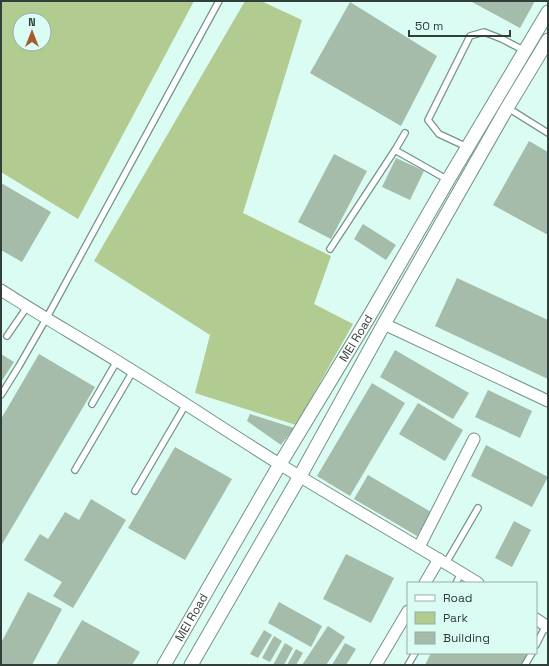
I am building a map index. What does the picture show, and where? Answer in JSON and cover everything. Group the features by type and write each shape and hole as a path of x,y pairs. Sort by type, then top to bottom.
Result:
{"street":[{"name":"MEI Road","path":"164,665 280,464 370,315 548,12"},
{"name":"MEI Road","path":"191,665 300,476 384,324 507,108 548,40"},
{"path":"1,290 280,464 476,582"},
{"path":"384,324 548,401"},
{"path":"419,547 474,439"},
{"path":"426,582 442,561"},
{"path":"376,665 407,613"},
{"path":"537,620 547,626"}],"lane":[{"path":"1,395 46,319 219,1"},
{"path":"467,148 439,134 428,120 470,36 484,32 502,39 525,52"},
{"path":"507,108 548,133"},
{"path":"330,249 405,133"},
{"path":"395,150 448,180"},
{"path":"7,336 27,307"},
{"path":"92,404 117,361"},
{"path":"75,470 133,371"},
{"path":"135,491 186,404"},
{"path":"442,561 478,508"},
{"path":"456,582 461,573"},
{"path":"537,642 547,626"},
{"path":"408,665 414,654"},
{"path":"525,665 531,654"}],"green space":[{"path":"1,1 194,1 78,219 1,172"},
{"path":"245,1 261,1 302,20 243,213 331,256 314,304 353,324 296,425 195,393 210,335 94,261"}],"building":[{"path":"470,1 535,1 520,28"},
{"path":"350,2 437,56 401,126 310,73"},
{"path":"529,141 548,152 548,235 493,205"},
{"path":"334,154 367,171 331,239 298,222"},
{"path":"396,158 424,171 410,200 382,187"},
{"path":"1,183 51,212 22,262 1,250"},
{"path":"363,224 396,245 386,260 354,239"},
{"path":"457,278 548,320 548,379 435,326"},
{"path":"395,350 469,393 453,419 380,377"},
{"path":"1,354 14,362 1,382"},
{"path":"39,354 95,387 1,546 1,419"},
{"path":"372,383 405,403 350,496 317,476"},
{"path":"488,390 532,411 520,438 475,417"},
{"path":"418,403 463,430 445,461 399,434"},
{"path":"250,414 294,428 281,445 247,421"},
{"path":"486,445 548,477 532,507 471,476"},
{"path":"175,447 232,479 185,560 128,528"},
{"path":"368,475 431,512 417,536 354,499"},
{"path":"91,499 126,520 73,608 53,596 62,582 24,560 40,534 48,539 65,512 79,520"},
{"path":"514,521 531,530 512,567 495,558"},
{"path":"346,554 394,578 371,623 323,599"},
{"path":"28,592 62,609 32,665 1,665 1,643"},
{"path":"279,602 322,626 311,647 268,623"},
{"path":"82,620 140,652 132,665 56,665"},
{"path":"328,626 345,637 326,665 302,665"},
{"path":"264,630 272,635 258,658 250,654"},
{"path":"274,636 282,641 270,662 262,658"},
{"path":"285,643 293,648 284,665 273,665"},
{"path":"345,643 356,649 346,665 332,665"},
{"path":"296,649 303,653 296,665 287,665"},
{"path":"430,654 528,654 523,665 425,665"}]}
